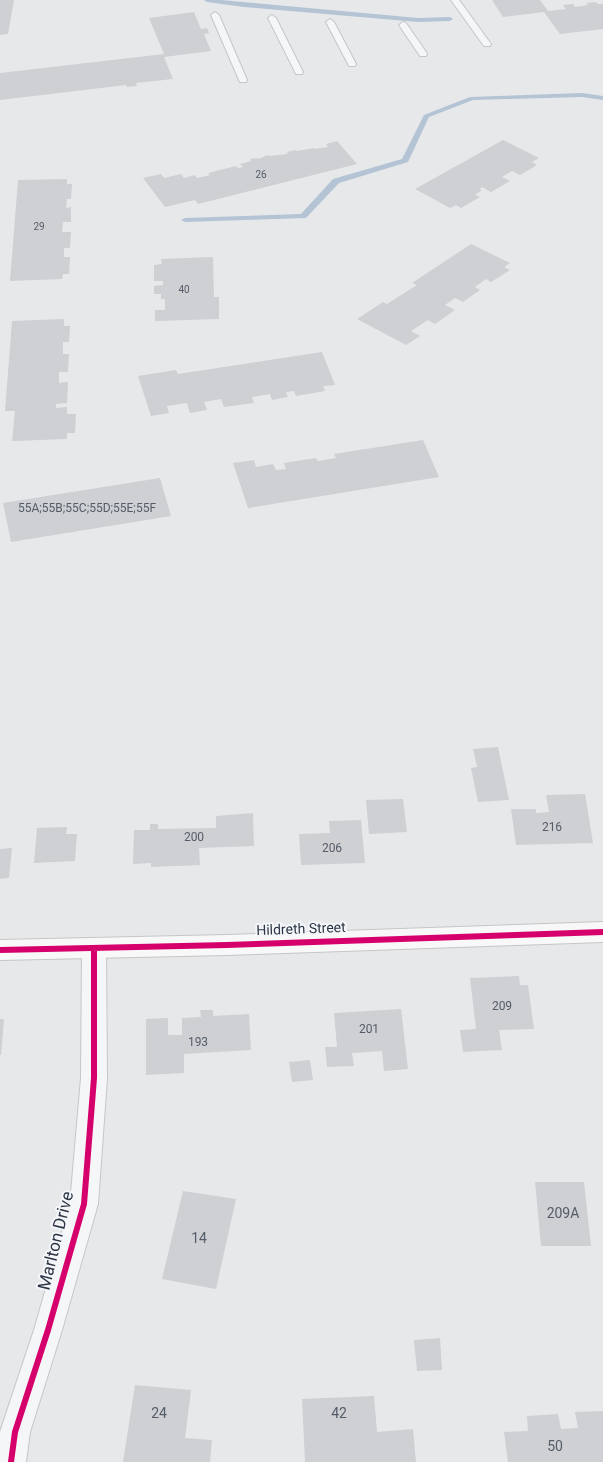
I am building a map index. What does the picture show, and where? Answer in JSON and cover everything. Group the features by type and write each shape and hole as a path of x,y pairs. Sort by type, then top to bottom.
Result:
{"street":[{"name":"Hildreth Street","path":"0,950 603,932"},
{"name":"Marlton Drive","path":"11,1462 15,1432 48,1330 84,1204 94,1078 94,948"}],"lane":[{"path":"455,0 487,44"},
{"path":"216,15 243,80"},
{"path":"272,18 299,72"},
{"path":"330,22 352,64"},
{"path":"403,24 423,54"}],"building":[{"path":"0,0 14,0 8,34 0,35"},
{"path":"492,0 540,0 548,11 566,9 563,5 573,4 575,7 588,5 586,3 596,2 598,4 603,4 603,29 560,34 544,12 503,17"},
{"path":"194,12 201,29 207,28 209,33 204,34 211,51 164,57 173,79 136,83 137,86 127,87 126,85 0,100 0,73 164,54 149,18"},
{"path":"503,140 539,158 532,162 537,165 520,175 512,171 502,177 510,181 491,192 482,187 479,189 482,190 475,195 480,197 461,208 456,205 450,208 415,189"},
{"path":"337,141 357,164 198,204 195,200 165,207 143,178 161,174 164,178 181,174 184,178 195,175 197,178 210,175 208,173 236,166 238,168 243,167 240,164 251,161 250,159 258,159 268,155 288,154 287,152 295,150 328,147 326,144"},
{"path":"67,179 67,184 72,184 71,199 67,199 66,208 71,207 71,222 63,222 62,232 71,232 70,248 64,248 64,257 70,257 69,274 63,274 62,279 10,281 18,180"},
{"path":"471,244 510,263 504,267 510,270 491,282 486,279 475,287 480,290 463,302 455,298 445,305 455,310 435,324 428,320 411,331 420,336 406,345 357,319 383,302 387,304 417,285 412,283"},
{"path":"213,257 214,297 219,297 219,319 155,321 155,310 165,310 165,299 161,299 161,294 154,294 154,286 163,285 163,281 154,281 154,265 162,264 161,259"},
{"path":"64,319 64,326 70,326 69,342 63,342 63,354 69,354 68,372 59,372 59,383 68,382 67,403 56,404 56,408 67,407 67,414 76,414 75,433 67,433 67,439 12,441 15,411 5,411 12,321"},
{"path":"322,352 335,385 323,386 325,391 296,396 294,391 286,392 288,397 272,400 270,394 252,397 254,403 224,407 221,399 204,402 207,410 190,413 187,403 167,406 169,413 151,416 138,376 176,370 178,374"},
{"path":"423,440 439,477 248,508 233,463 254,460 256,467 273,464 276,470 286,469 284,463 316,458 318,461 336,458 334,454"},
{"path":"160,478 171,516 11,542 3,503"},
{"path":"498,747 509,800 478,802 471,768 477,767 473,749"},
{"path":"585,794 593,843 516,845 511,809 536,809 536,813 549,812 546,795"},
{"path":"403,799 407,832 369,834 366,800"},
{"path":"253,813 254,846 199,848 200,865 151,867 151,863 133,864 134,830 150,830 150,824 158,824 158,829 216,828 216,816"},
{"path":"361,820 365,863 301,865 299,834 330,833 329,821"},
{"path":"67,827 66,834 77,834 75,861 34,863 37,828"},
{"path":"12,848 9,878 0,879 0,849"},
{"path":"519,976 520,985 528,985 534,1029 499,1030 502,1050 463,1052 460,1030 476,1029 470,978"},
{"path":"401,1009 408,1069 384,1071 382,1051 352,1053 354,1066 327,1067 325,1047 337,1047 334,1013"},
{"path":"200,1010 213,1010 213,1016 249,1014 251,1050 184,1054 184,1073 146,1075 146,1019 168,1018 168,1035 182,1035 182,1018 201,1017"},
{"path":"0,1019 4,1019 1,1055 0,1055"},
{"path":"310,1060 313,1080 292,1082 289,1062"},
{"path":"535,1182 584,1182 591,1246 541,1246"},
{"path":"183,1191 236,1199 216,1289 162,1279"},
{"path":"440,1338 442,1370 417,1371 414,1340"},
{"path":"135,1385 191,1390 185,1438 212,1440 210,1462 123,1462"},
{"path":"374,1396 377,1432 413,1429 416,1462 305,1462 302,1399"},
{"path":"603,1411 603,1462 508,1462 504,1432 528,1431 527,1416 558,1414 561,1429 578,1428 575,1412"}],"waterway":[{"path":"207,0 244,5 418,20 450,19"},
{"path":"185,220 303,216 336,181 405,160 426,116 472,98 582,95 603,98"}],"cycle path":[{"path":"0,950 227,945 603,932"},
{"path":"11,1462 15,1432 48,1330 84,1204 94,1078 94,948"}]}
